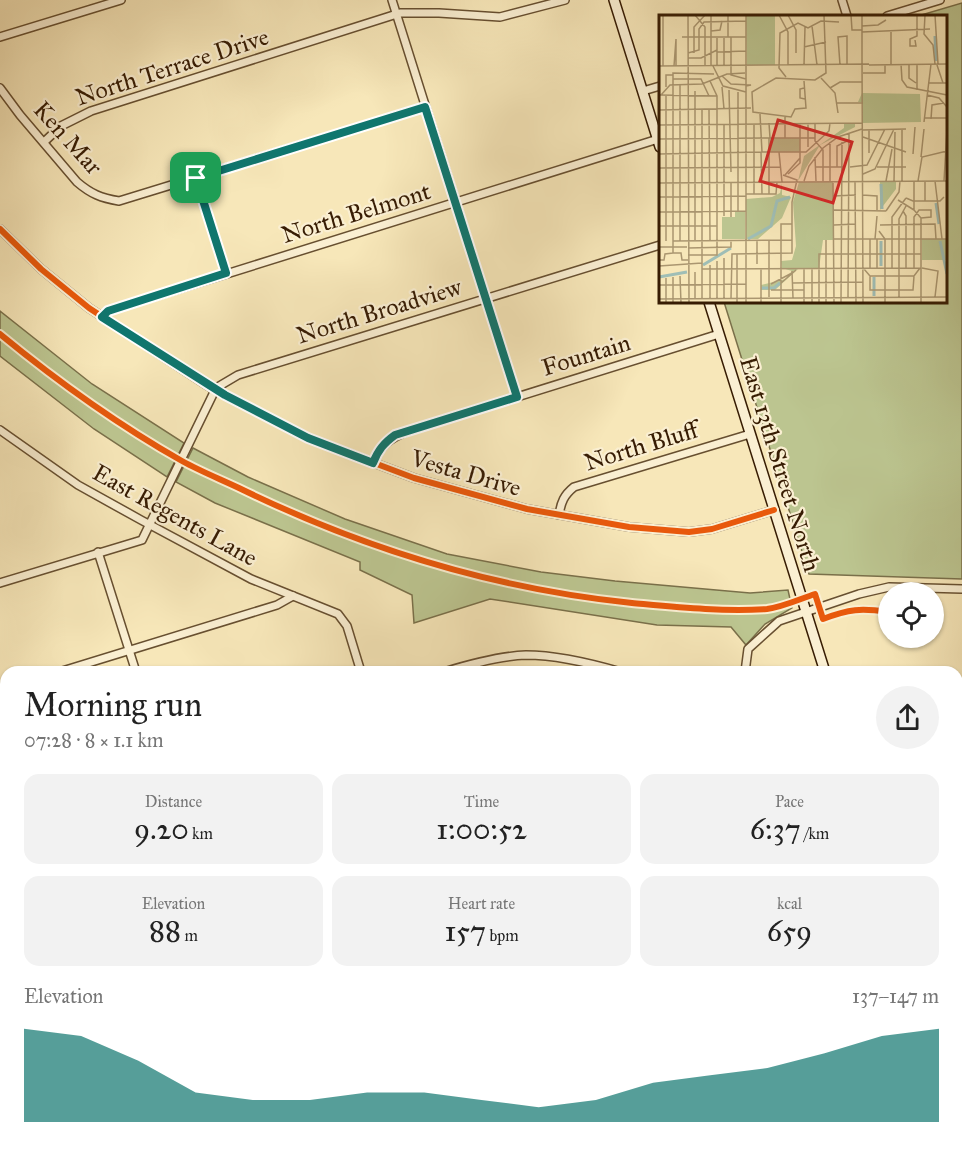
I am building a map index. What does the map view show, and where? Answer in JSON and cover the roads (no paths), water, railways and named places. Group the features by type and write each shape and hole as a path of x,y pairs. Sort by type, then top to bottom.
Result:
{"main road":[{"path":"614,0 659,143"},
{"name":"East 13th Street North","path":"709,303 823,666"}],"street":[{"path":"0,37 121,0"},
{"path":"392,0 517,397"},
{"name":"North Terrace Drive","path":"44,142 61,126 91,111 396,14 438,13 500,17 565,0"},
{"path":"842,0 847,15"},
{"path":"890,15 940,0"},
{"path":"643,91 659,86"},
{"name":"Ken Mar","path":"0,88 77,182 100,198 119,201 425,107"},
{"name":"North Belmont","path":"102,317 108,311 226,273 456,202 659,143"},
{"path":"196,178 226,273"},
{"name":"Vesta Drive","path":"0,229 41,269 102,317 215,390 308,438 373,463 425,481 527,509 629,527 689,532 712,529 774,510"},
{"name":"North Broadview","path":"215,390 238,375 659,244"},
{"name":"Fountain","path":"373,463 378,450 395,435 719,334"},
{"path":"0,583 142,540 215,390"},
{"name":"East Regents Lane","path":"0,430 78,485 150,525 251,579 338,614 347,626 359,666"},
{"name":"North Bluff","path":"559,515 565,494 574,487 750,434"},
{"path":"98,552 134,666"},
{"path":"746,666 748,649 778,621 806,611 889,587 962,589"},
{"path":"77,666 277,605 293,596"},
{"path":"466,666 525,656 566,659 596,666"}]}
